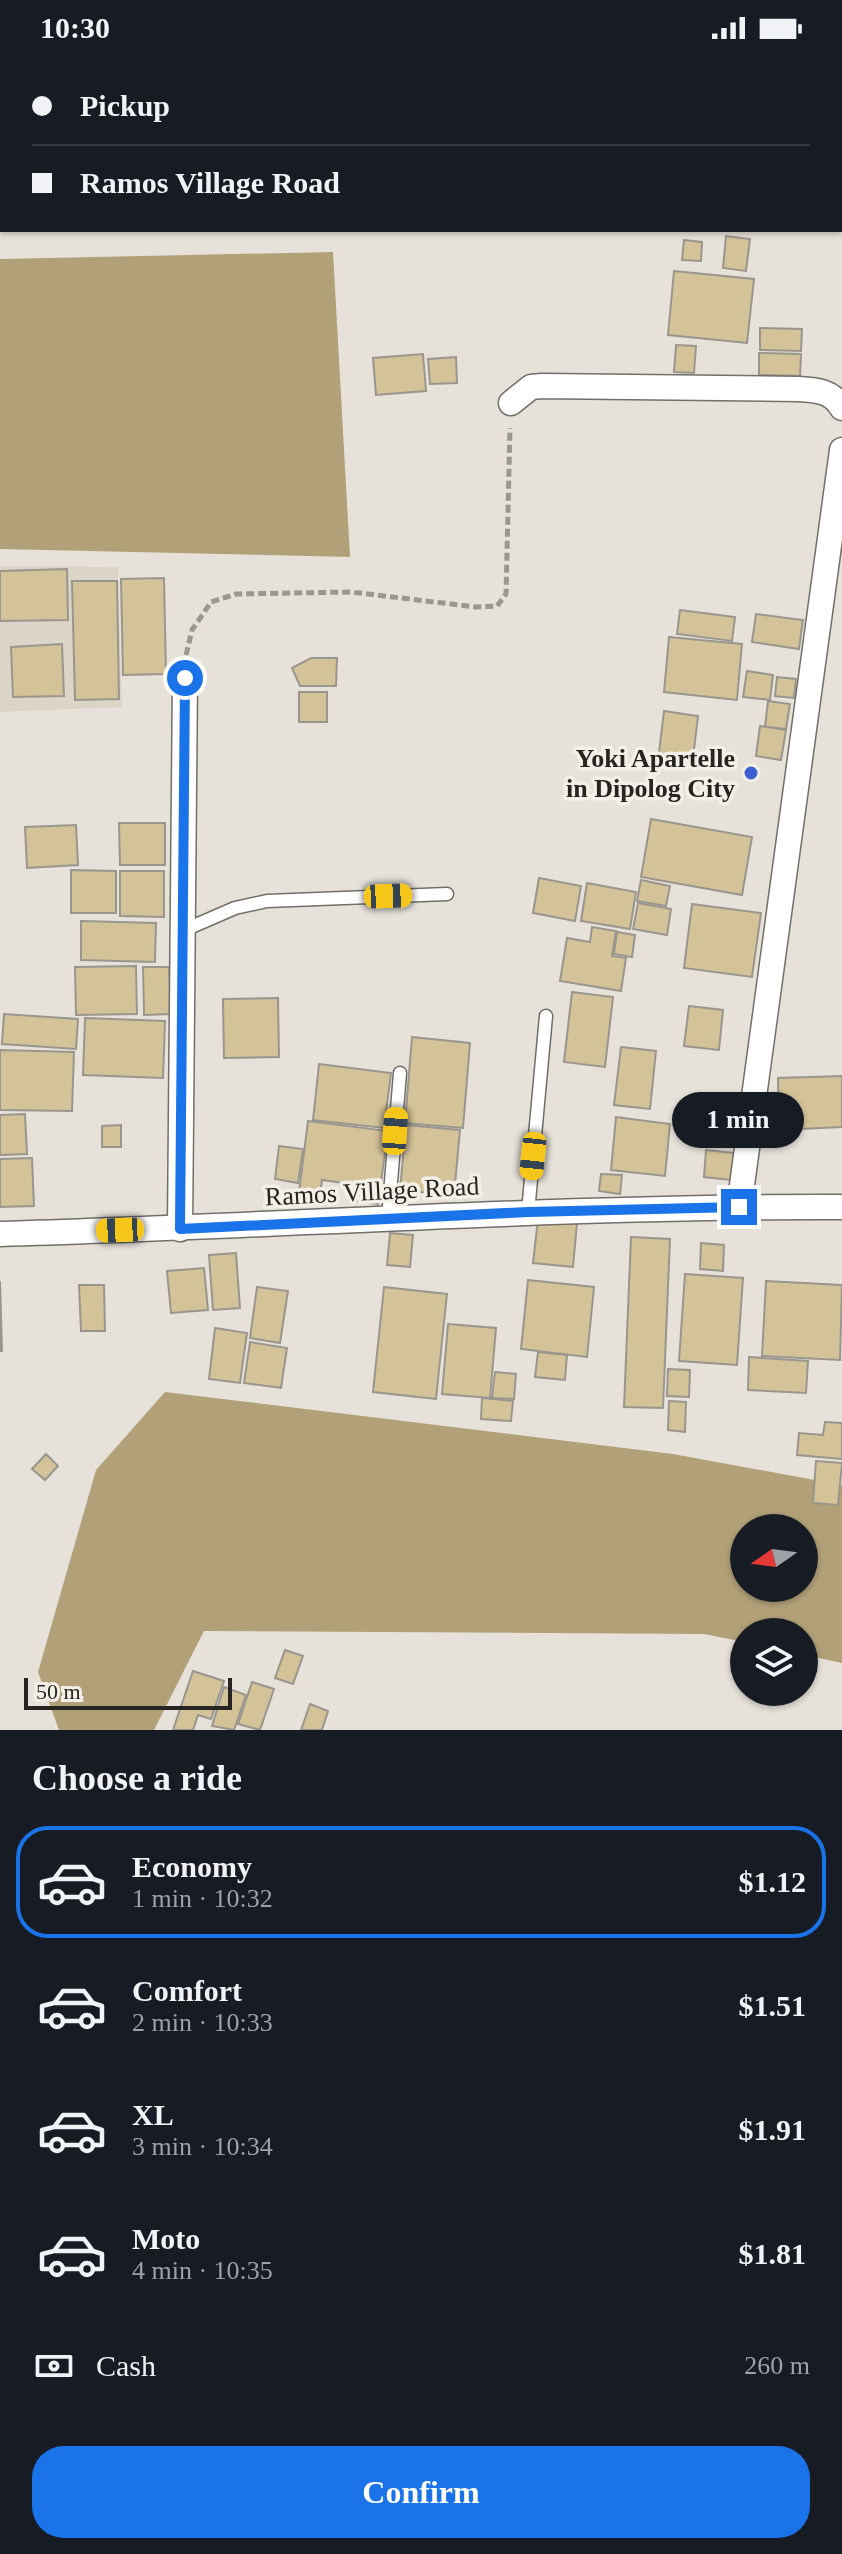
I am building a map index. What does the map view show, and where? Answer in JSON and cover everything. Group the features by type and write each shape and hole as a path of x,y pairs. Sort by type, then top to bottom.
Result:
{"street":[{"path":"511,403 521,392 542,386 799,389 828,393 842,408"},
{"path":"739,1207 842,450"},
{"path":"180,1229 185,678"},
{"name":"Ramos Village Road","path":"0,1234 180,1229 528,1212 842,1207"}],"lane":[{"path":"182,931 235,908 267,901 447,894"},
{"path":"528,1212 546,1016"},
{"path":"388,1218 400,1073"}],"path":[{"path":"185,678 192,630 200,616 211,602 236,594 351,592 476,607 497,606 506,594 511,403"}],"shaded area":[{"path":"333,252 350,557 0,549 0,259"},
{"path":"0,566 118,567 122,707 0,712"},
{"path":"165,1392 673,1454 842,1485 842,1663 818,1658 818,1618 730,1618 730,1639 704,1634 204,1631 154,1730 59,1730 38,1672 96,1470"}],"building":[{"path":"726,236 750,239 746,271 723,268"},
{"path":"684,240 702,242 701,261 682,260"},
{"path":"674,271 754,279 747,343 668,335"},
{"path":"760,328 802,329 801,351 760,350"},
{"path":"676,345 696,346 694,373 674,372"},
{"path":"759,353 801,354 800,376 759,375"},
{"path":"423,354 426,391 376,395 373,358"},
{"path":"456,357 457,383 430,384 428,359"},
{"path":"67,569 68,620 0,621 0,571"},
{"path":"164,578 166,674 123,675 121,579"},
{"path":"72,581 117,581 119,699 75,700"},
{"path":"680,610 735,617 732,641 677,634"},
{"path":"756,614 803,620 799,649 752,642"},
{"path":"669,637 742,644 737,700 664,692"},
{"path":"62,644 64,696 13,697 11,647"},
{"path":"311,658 337,658 336,686 300,686 292,668"},
{"path":"747,671 773,675 770,700 743,697"},
{"path":"777,677 796,679 794,698 775,696"},
{"path":"299,692 327,692 327,722 299,722"},
{"path":"768,701 790,704 786,729 765,727"},
{"path":"664,711 698,716 692,766 658,761"},
{"path":"760,726 786,730 781,760 756,756"},
{"path":"651,819 752,837 742,895 641,877"},
{"path":"119,823 165,823 165,865 120,865"},
{"path":"76,825 78,865 27,868 25,827"},
{"path":"71,870 116,871 116,913 71,913"},
{"path":"120,871 164,871 164,917 120,916"},
{"path":"539,878 581,886 575,921 533,913"},
{"path":"641,880 670,886 666,906 637,901"},
{"path":"587,883 636,892 630,929 581,921"},
{"path":"638,903 671,909 667,935 633,929"},
{"path":"692,904 761,913 752,977 684,968"},
{"path":"81,921 156,923 155,962 81,960"},
{"path":"592,927 616,931 612,956 626,958 621,991 560,981 567,938 590,942"},
{"path":"617,932 635,935 632,957 614,954"},
{"path":"136,966 137,1014 76,1015 75,967"},
{"path":"143,967 169,967 171,1014 144,1015"},
{"path":"572,992 613,997 605,1067 564,1062"},
{"path":"278,998 279,1057 224,1058 223,999"},
{"path":"689,1006 723,1010 719,1050 684,1046"},
{"path":"4,1014 78,1019 76,1049 2,1044"},
{"path":"85,1018 165,1021 163,1078 83,1075"},
{"path":"412,1037 470,1043 463,1128 405,1123"},
{"path":"621,1047 656,1051 650,1109 614,1105"},
{"path":"0,1050 74,1052 72,1111 0,1110"},
{"path":"319,1064 391,1073 384,1128 313,1120"},
{"path":"842,1076 842,1127 779,1130 778,1078"},
{"path":"25,1114 27,1154 0,1155 0,1115"},
{"path":"616,1117 670,1124 665,1176 611,1170"},
{"path":"308,1121 388,1131 378,1204 349,1200 351,1184 322,1180 319,1202 298,1200"},
{"path":"121,1125 121,1147 102,1147 102,1126"},
{"path":"406,1125 460,1130 454,1195 400,1190"},
{"path":"279,1146 303,1149 298,1183 275,1179"},
{"path":"706,1150 734,1153 731,1180 704,1177"},
{"path":"32,1158 34,1206 0,1207 0,1159"},
{"path":"601,1174 622,1175 620,1194 599,1191"},
{"path":"538,1219 577,1223 573,1267 533,1263"},
{"path":"390,1233 413,1235 410,1267 387,1265"},
{"path":"631,1237 670,1239 663,1408 624,1407"},
{"path":"701,1243 724,1245 723,1271 700,1269"},
{"path":"236,1253 240,1308 213,1310 209,1255"},
{"path":"204,1268 208,1310 171,1313 167,1271"},
{"path":"685,1274 743,1278 737,1365 679,1361"},
{"path":"528,1280 594,1287 587,1357 521,1349"},
{"path":"0,1281 2,1351 0,1351"},
{"path":"766,1281 842,1285 840,1360 762,1356"},
{"path":"79,1285 104,1285 105,1331 81,1331"},
{"path":"257,1287 288,1291 280,1343 250,1338"},
{"path":"384,1287 447,1294 436,1399 373,1392"},
{"path":"448,1324 496,1328 490,1398 442,1394"},
{"path":"215,1328 247,1333 240,1383 209,1379"},
{"path":"250,1342 287,1348 281,1388 244,1383"},
{"path":"538,1352 567,1355 565,1380 535,1377"},
{"path":"749,1357 808,1361 806,1393 748,1390"},
{"path":"668,1369 690,1370 689,1397 667,1396"},
{"path":"495,1372 516,1374 514,1399 492,1398"},
{"path":"482,1398 513,1401 511,1421 481,1419"},
{"path":"669,1401 686,1402 685,1432 668,1430"},
{"path":"825,1422 842,1423 842,1459 797,1455 799,1433 823,1435"},
{"path":"46,1454 58,1466 45,1480 32,1469"},
{"path":"816,1461 842,1463 838,1505 813,1503"},
{"path":"285,1650 303,1656 293,1684 275,1678"},
{"path":"193,1671 224,1681 211,1719 198,1715 193,1730 173,1730"},
{"path":"252,1682 274,1689 260,1730 238,1724"},
{"path":"224,1687 246,1695 234,1730 212,1726"},
{"path":"310,1704 328,1711 322,1730 301,1730"}],"place":[{"name":"Yoki Apartelle in Dipolog City","path":"751,773"}],"route":[{"path":"185,678 180,1229 528,1212 739,1207"}]}
